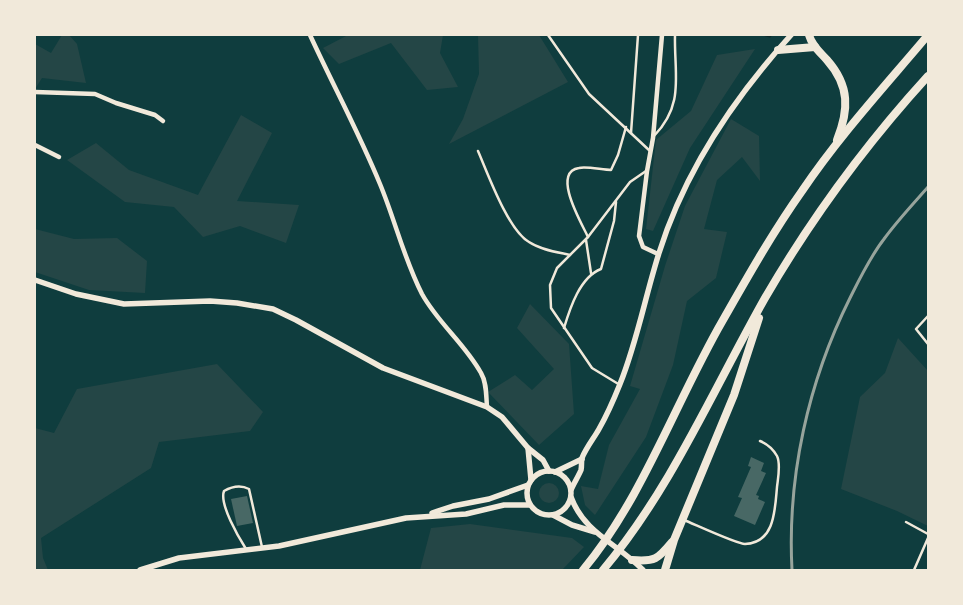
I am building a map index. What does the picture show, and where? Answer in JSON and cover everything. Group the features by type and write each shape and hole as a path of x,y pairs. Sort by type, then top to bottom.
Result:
{"highway":[{"path":"809,35 815,47 836,71 843,86 846,108 844,123 830,153"},
{"path":"583,570 597,552 637,487 721,322 802,190 830,153 928,35"},
{"path":"778,50 815,47"},
{"path":"603,570 633,531 673,468 765,300 802,238 843,179 928,76"},
{"path":"665,570 674,540 734,395 765,300"},
{"path":"632,560 654,560 674,540"}],"street":[{"path":"310,35 381,186 412,273 422,294 482,374 486,386 487,407"},
{"path":"658,254 643,247 639,236 653,138 662,35"},
{"path":"528,448 530,482 527,492 530,505 542,515 553,515 563,511 581,468 582,459 604,420 620,385 658,254 679,200 705,149 746,88 792,35"},
{"path":"35,92 94,94 155,115 163,121"},
{"path":"35,145 59,157"},
{"path":"35,280 76,294 124,304 210,301 256,305 273,309 383,368 487,407 502,417 528,448 543,460 552,471 566,479 575,506 595,532 643,570"},
{"path":"425,516 453,506 489,499 530,482 539,474 582,459"},
{"path":"140,570 158,567 179,558 287,545 406,518 466,514 504,505 530,505"},
{"path":"553,515 572,525 595,532"}],"lane":[{"path":"548,35 589,94 651,152"},
{"path":"631,133 638,35"},
{"path":"653,138 666,123 673,108 676,80 675,35"},
{"path":"591,273 587,238 566,185 572,172 579,168 611,170 618,155 626,127"},
{"path":"478,151 503,207 519,233 538,247 570,255"},
{"path":"620,385 592,368 564,328 551,308 550,284 557,268 587,238 630,182 647,170"},
{"path":"564,328 570,305 591,273 601,269 614,221 616,200"},
{"path":"928,316 916,329 928,344"},
{"path":"682,520 744,544 758,541 767,534 775,516 778,457 768,444 760,441"},
{"path":"246,550 234,529 223,497 224,491 233,487 249,489 263,548"},
{"path":"906,522 928,536 914,570"}],"shaded area":[{"path":"62,35 69,35 77,44 86,83 42,78 35,89 35,44 51,53"},
{"path":"348,35 443,35 440,53 458,87 427,90 391,43 339,64 323,48"},
{"path":"478,35 539,35 568,82 449,144 463,119 479,74"},
{"path":"755,49 690,148 653,231 646,229 656,140 691,111 717,55"},
{"path":"241,115 272,133 237,201 299,205 286,243 240,226 203,237 174,207 125,202 67,160 96,143 129,170 198,195"},
{"path":"731,119 759,136 760,181 742,157 717,180 704,229 727,232 716,278 687,301 673,365 646,437 595,515 585,505 581,486 598,489 609,445 640,389 630,386 665,266 685,206"},
{"path":"35,229 74,239 117,238 147,261 145,293 89,290 35,272"},
{"path":"530,304 569,344 574,414 539,445 488,392 515,375 532,390 554,369 517,328"},
{"path":"898,338 928,371 928,526 897,511 841,489 860,397 885,373"},
{"path":"217,364 263,412 250,431 159,442 151,468 41,538 43,558 48,570 35,570 35,428 54,433 77,389"},
{"path":"549,483 556,486 559,493 556,500 549,503 542,500 539,493 542,486"},
{"path":"470,524 572,538 584,547 562,570 420,570 431,528"}],"building":[{"path":"751,457 764,463 761,471 766,473 756,495 759,496 758,499 765,502 755,525 734,516 742,498 738,497 751,467 748,466"},
{"path":"247,496 253,523 237,526 231,499"}],"waterway":[{"path":"766,35 770,36"}],"railway":[{"path":"792,570 791,535 797,465 803,431 823,363 835,330 861,275 894,226 928,187"}]}
